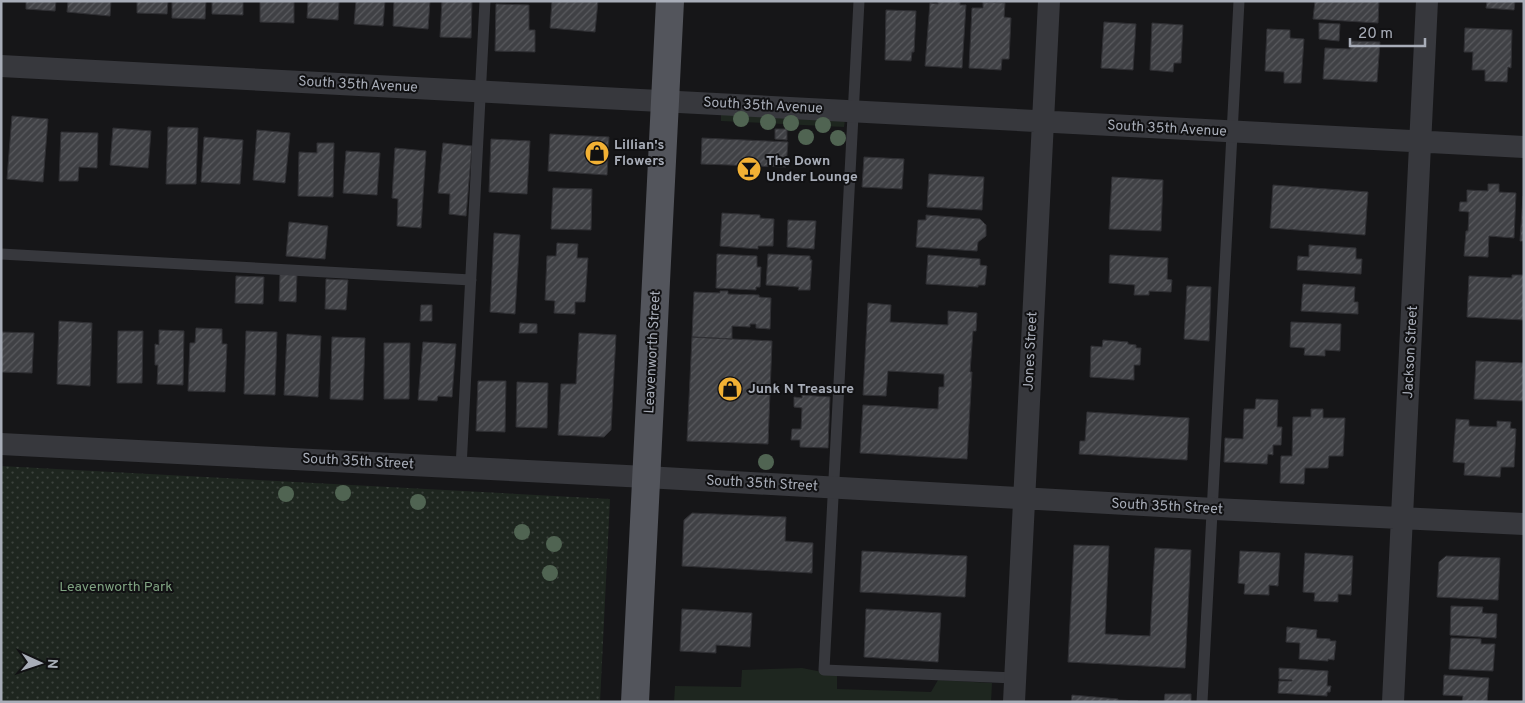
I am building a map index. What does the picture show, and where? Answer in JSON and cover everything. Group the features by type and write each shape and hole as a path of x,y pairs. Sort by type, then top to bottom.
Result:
{"main road":[{"name":"Leavenworth Street","path":"635,702 670,1"}],"street":[{"name":"Jones Street","path":"1014,702 1049,1"},
{"name":"Jackson Street","path":"1393,702 1428,1"},
{"name":"South 35th Avenue","path":"1,66 665,102 853,110 1232,133 1524,147"},
{"name":"South 35th Street","path":"1,444 1524,524"}],"lane":[{"path":"461,468 485,1"},
{"path":"859,1 824,670 1016,678"},
{"path":"1202,702 1214,509 1239,1"},
{"path":"1,254 471,280"}],"green space":[{"path":"721,114 845,120 844,127 721,121"},
{"name":"Leavenworth Park","path":"1,466 610,499 600,702 1,702"},
{"path":"802,668 837,675 837,689 931,692 938,680 992,683 991,702 674,702 675,686 741,687 742,670"}],"building":[{"path":"26,1 56,1 55,11 26,9"},
{"path":"68,1 111,1 110,16 67,12"},
{"path":"137,1 168,1 167,14 137,13"},
{"path":"172,1 206,1 205,19 172,18"},
{"path":"212,1 243,1 243,15 212,14"},
{"path":"260,1 294,1 294,23 260,22"},
{"path":"308,1 339,1 338,20 307,18"},
{"path":"356,1 385,1 383,26 354,24"},
{"path":"394,1 430,1 428,29 393,26"},
{"path":"442,1 472,1 471,38 440,37"},
{"path":"552,1 598,1 595,32 550,28"},
{"path":"938,1 960,1 960,5 966,5 962,68 925,66 930,3 938,4"},
{"path":"1315,1 1379,1 1378,23 1313,19"},
{"path":"1487,1 1515,1 1514,10 1486,8"},
{"path":"983,2 1005,3 1004,17 1011,18 1009,59 1002,59 1001,70 969,68 972,8 983,8"},
{"path":"496,4 529,5 529,30 535,30 535,52 495,51"},
{"path":"886,10 916,11 914,52 912,52 911,61 885,60"},
{"path":"1104,22 1136,24 1133,70 1101,68"},
{"path":"1152,23 1183,25 1181,63 1174,63 1173,72 1150,70"},
{"path":"1319,23 1340,24 1339,41 1319,39"},
{"path":"1465,28 1512,30 1511,68 1508,67 1507,82 1485,81 1485,70 1472,70 1473,52 1464,52"},
{"path":"1267,29 1290,30 1290,38 1304,39 1301,83 1284,83 1284,72 1265,71"},
{"path":"1351,41 1380,42 1377,82 1323,79 1325,48 1350,49"},
{"path":"12,116 48,119 43,182 7,179"},
{"path":"168,127 198,128 196,184 166,184"},
{"path":"113,128 151,131 148,168 110,165"},
{"path":"775,129 787,129 787,140 775,139"},
{"path":"257,130 290,133 285,183 253,180"},
{"path":"61,132 98,133 97,168 79,167 78,181 59,181"},
{"path":"550,134 609,137 607,175 548,171"},
{"path":"204,137 243,140 240,184 201,182"},
{"path":"702,138 788,142 786,167 701,164"},
{"path":"491,139 530,141 527,194 489,192"},
{"path":"317,143 334,143 333,197 298,196 299,152 317,153"},
{"path":"443,143 472,146 466,216 449,214 450,194 438,193"},
{"path":"395,148 426,151 421,228 397,226 398,199 392,198"},
{"path":"346,151 380,153 377,195 343,193"},
{"path":"864,157 904,159 902,189 862,187"},
{"path":"929,174 984,177 982,210 927,207"},
{"path":"1112,177 1163,180 1161,231 1109,229"},
{"path":"1488,184 1499,184 1499,192 1516,193 1514,238 1489,236 1488,257 1464,256 1469,212 1459,211 1460,202 1467,202 1467,190 1488,191"},
{"path":"1273,185 1368,192 1365,235 1270,228"},
{"path":"553,188 592,189 591,230 551,229"},
{"path":"1523,196 1524,241 1520,241"},
{"path":"722,213 760,215 760,218 774,219 773,246 758,246 758,249 720,246"},
{"path":"926,215 980,219 986,225 986,236 978,242 977,251 916,247 918,220 926,220"},
{"path":"788,220 816,221 814,249 787,247"},
{"path":"289,222 328,226 325,259 286,256"},
{"path":"494,233 520,235 515,314 490,312"},
{"path":"557,243 578,244 577,258 588,258 585,302 575,302 575,314 554,313 555,301 545,300 547,256 556,256"},
{"path":"1309,245 1356,248 1356,259 1362,259 1361,274 1297,270 1298,256 1309,257"},
{"path":"717,254 757,256 757,267 761,267 760,287 756,287 756,290 716,288"},
{"path":"768,254 810,256 810,260 812,260 810,290 798,290 799,287 766,285"},
{"path":"928,255 980,259 980,265 987,266 985,285 978,285 978,287 926,284"},
{"path":"1110,255 1168,258 1167,279 1172,280 1171,292 1149,291 1149,295 1134,295 1135,285 1109,283"},
{"path":"280,274 297,274 296,302 279,301"},
{"path":"1512,275 1524,275 1524,320 1467,317 1469,276 1512,278"},
{"path":"236,276 264,277 263,304 235,303"},
{"path":"326,279 348,280 346,310 325,309"},
{"path":"1303,284 1355,287 1354,302 1358,302 1358,314 1301,311"},
{"path":"1187,286 1211,287 1209,341 1184,339"},
{"path":"720,291 728,291 728,294 759,295 759,297 771,298 770,329 756,328 756,324 750,324 750,327 732,326 732,339 692,337 694,292 720,293"},
{"path":"868,303 891,305 890,322 948,325 948,311 977,313 976,331 973,331 970,372 972,372 967,459 860,453 863,405 938,409 939,387 944,387 944,374 888,371 886,396 863,395"},
{"path":"421,305 432,305 432,321 420,321"},
{"path":"59,321 92,323 90,386 57,384"},
{"path":"1291,322 1341,324 1340,351 1325,350 1325,356 1304,355 1305,348 1290,347"},
{"path":"520,323 537,324 537,333 519,333"},
{"path":"196,328 222,329 222,344 227,344 225,392 188,391 190,343 195,343"},
{"path":"159,330 184,331 183,385 157,384 158,365 155,365 155,344 159,345"},
{"path":"118,331 143,331 142,383 117,383"},
{"path":"246,331 277,332 275,395 244,394"},
{"path":"1,332 34,333 32,373 1,372"},
{"path":"579,333 616,335 611,430 604,437 558,435 561,384 576,384"},
{"path":"287,334 321,336 318,397 284,395"},
{"path":"332,337 365,338 363,400 330,399"},
{"path":"692,337 772,341 768,444 687,441"},
{"path":"1103,340 1128,342 1128,344 1136,345 1136,348 1141,348 1140,365 1134,365 1134,380 1090,377 1091,346 1102,347"},
{"path":"423,342 456,344 452,397 438,396 437,401 418,400"},
{"path":"384,343 410,343 409,399 384,399"},
{"path":"1476,361 1524,363 1524,401 1474,399"},
{"path":"478,381 506,381 505,432 476,431"},
{"path":"517,382 548,383 547,428 516,427"},
{"path":"802,395 830,397 828,448 800,447 800,440 791,440 792,429 801,429 802,408 794,407 794,397 802,398"},
{"path":"1256,399 1278,400 1277,427 1282,427 1281,445 1273,445 1273,455 1268,454 1267,464 1224,462 1225,438 1243,439 1244,409 1255,409"},
{"path":"1311,409 1323,409 1323,418 1345,418 1343,456 1329,456 1328,468 1305,468 1304,484 1280,483 1281,456 1292,456 1293,417 1311,417"},
{"path":"1087,412 1189,418 1187,460 1079,454 1080,441 1085,441"},
{"path":"1456,419 1469,420 1469,426 1497,427 1497,421 1511,422 1510,428 1516,429 1514,467 1501,467 1500,477 1464,475 1465,463 1453,462"},
{"path":"692,513 786,517 785,541 813,543 812,573 682,566 684,520"},
{"path":"1074,545 1109,546 1105,634 1150,636 1155,548 1191,550 1185,668 1068,662"},
{"path":"862,551 967,556 965,597 860,592"},
{"path":"1240,551 1280,553 1278,586 1269,585 1269,595 1244,594 1245,584 1238,583"},
{"path":"1305,553 1353,556 1351,595 1338,594 1338,602 1314,601 1315,593 1303,592"},
{"path":"1446,556 1500,558 1498,600 1437,597 1439,562"},
{"path":"1451,606 1483,607 1482,613 1497,614 1496,638 1450,635"},
{"path":"682,609 752,613 750,647 716,645 716,653 680,651"},
{"path":"866,609 941,613 938,662 864,657"},
{"path":"1287,627 1317,630 1316,638 1336,641 1334,660 1299,659 1300,643 1286,642"},
{"path":"1451,638 1481,639 1481,644 1495,644 1493,671 1449,669"},
{"path":"1279,668 1328,671 1327,686 1331,686 1330,692 1327,692 1327,696 1278,693 1279,681 1292,681 1279,679"},
{"path":"1444,675 1489,678 1487,702 1462,702 1463,696 1443,695"},
{"path":"1165,694 1191,694 1191,702 1164,702"},
{"path":"1072,695 1118,700 1138,701 1071,702"}],"place":[{"name":"Lillian's Flowers","path":"597,153"},
{"name":"The Down Under Lounge","path":"749,169"},
{"name":"Junk N Treasure","path":"730,389"}]}
